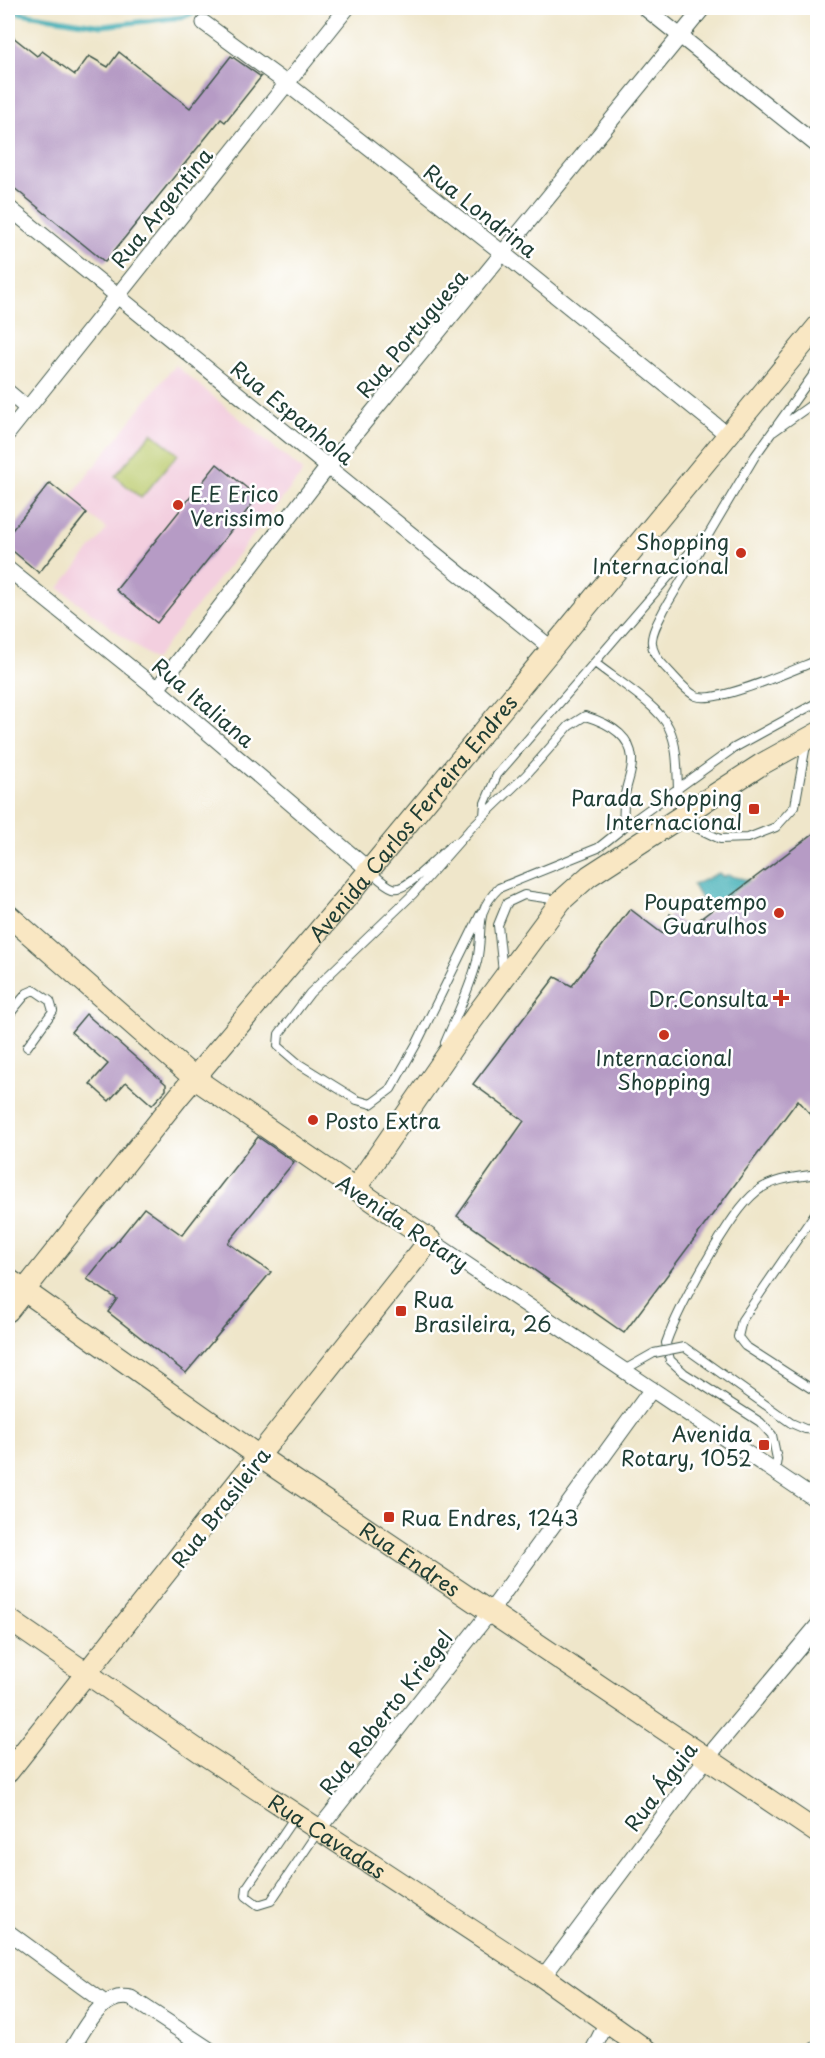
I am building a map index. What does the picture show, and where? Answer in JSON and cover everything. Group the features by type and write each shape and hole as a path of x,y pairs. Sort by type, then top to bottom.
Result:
{"street":[{"name":"Rua Argentina","path":"8,433 347,8"},
{"path":"645,8 818,146"},
{"name":"Rua Portuguesa","path":"157,689 327,468 703,8"},
{"name":"Rua Londrina","path":"204,23 286,83 504,254 729,436"},
{"name":"Rua Espanhola","path":"8,207 552,649"},
{"name":"Avenida Carlos Ferreira Endres","path":"8,1311 16,1285 369,870 818,326"},
{"path":"8,392 27,408"},
{"name":"Rua Italiana","path":"8,569 157,689 369,870"},
{"path":"355,1189 504,976 561,901 589,876 676,819 813,735"},
{"name":"Avenida Rotary","path":"10,919 194,1078 818,1501"},
{"name":"Rua Brasileira","path":"8,1772 430,1240"},
{"name":"Rua Endres","path":"16,1285 260,1456 818,1833"},
{"name":"Rua Roberto Kriegel","path":"320,1828 490,1612 652,1389"},
{"name":"Rua Cavadas","path":"8,1619 543,1977 606,2024 646,2050"},
{"name":"Rua Águia","path":"543,1977 706,1759 818,1625"},
{"path":"8,1932 105,2003"},
{"path":"71,2050 105,2003 120,1996 130,1998 210,2050"},
{"path":"593,2050 606,2024"}],"lane":[{"path":"818,368 769,435 657,622 651,642 655,657 692,693 704,698 723,695 818,660"},
{"path":"769,435 818,400"},
{"path":"484,816 485,803 497,775 717,521"},
{"path":"595,663 658,714 668,726 675,748 678,789"},
{"path":"623,828 625,796 632,757 628,742 619,732 598,720 585,717 568,726 526,775 461,839 413,894 310,993 279,1034 278,1046 284,1053 323,1081 357,1100 371,1104 391,1089 487,900 499,888 598,848 734,748 818,702"},
{"path":"676,819 720,839 748,838 776,826 795,806 813,735"},
{"path":"369,870 388,886 400,889 408,886 440,853 461,839"},
{"path":"504,976 498,925 507,903 524,895 561,901"},
{"path":"430,1081 477,958 481,913"},
{"path":"8,1016 27,993 34,990 50,1001 53,1011 27,1047"},
{"path":"775,1472 777,1459 772,1435 760,1422 684,1373 670,1360 666,1343 703,1267 740,1209 755,1192 787,1178 818,1174"},
{"path":"818,1209 742,1320 738,1337 745,1346 818,1393"},
{"path":"808,1222 818,1221"},
{"path":"624,1370 654,1353 684,1347 791,1423 805,1430 818,1430"},
{"path":"297,1814 248,1887 246,1896 258,1905 271,1901 320,1828"}],"shaded area":[{"name":"E.E Erico Verissimo","path":"175,365 302,470 301,475 154,660 59,588 107,529 69,498"}],"green space":[{"path":"152,433 178,454 141,498 115,476"}],"water":[{"path":"719,873 723,877 727,875 749,880 707,910 693,885"}],"building":[{"path":"8,33 37,56 42,51 75,75 89,56 108,67 119,52 190,108 231,56 261,77 225,122 221,119 105,262 8,183"},
{"path":"217,464 258,497 157,623 116,590"},
{"path":"50,483 87,513 39,573 8,547 8,535"},
{"name":"Internacional Shopping","path":"818,830 818,1123 798,1100 624,1333 457,1216 524,1121 473,1084 555,977 572,986 630,909 663,934 670,914 688,928"},
{"path":"86,1014 166,1084 166,1090 152,1105 126,1082 109,1101 90,1084 108,1064 71,1032"},
{"path":"258,1137 294,1162 228,1243 271,1272 186,1373 108,1312 117,1299 87,1279 144,1208 182,1235"}],"waterway":[{"path":"8,11 102,26 183,17 205,8"}],"place":[{"name":"E.E Erico Verissimo","path":"178,505"},
{"name":"Shopping Internacional","path":"741,553"},
{"name":"Parada Shopping Internacional","path":"754,809"},
{"name":"Poupatempo Guarulhos","path":"779,913"},
{"name":"Dr.Consulta","path":"781,998"},
{"name":"Internacional Shopping","path":"664,1035"},
{"name":"Posto Extra","path":"313,1120"},
{"name":"Rua Brasileira, 26","path":"401,1311"},
{"name":"Avenida Rotary, 1052","path":"764,1445"},
{"name":"Rua Endres, 1243","path":"389,1517"}]}
